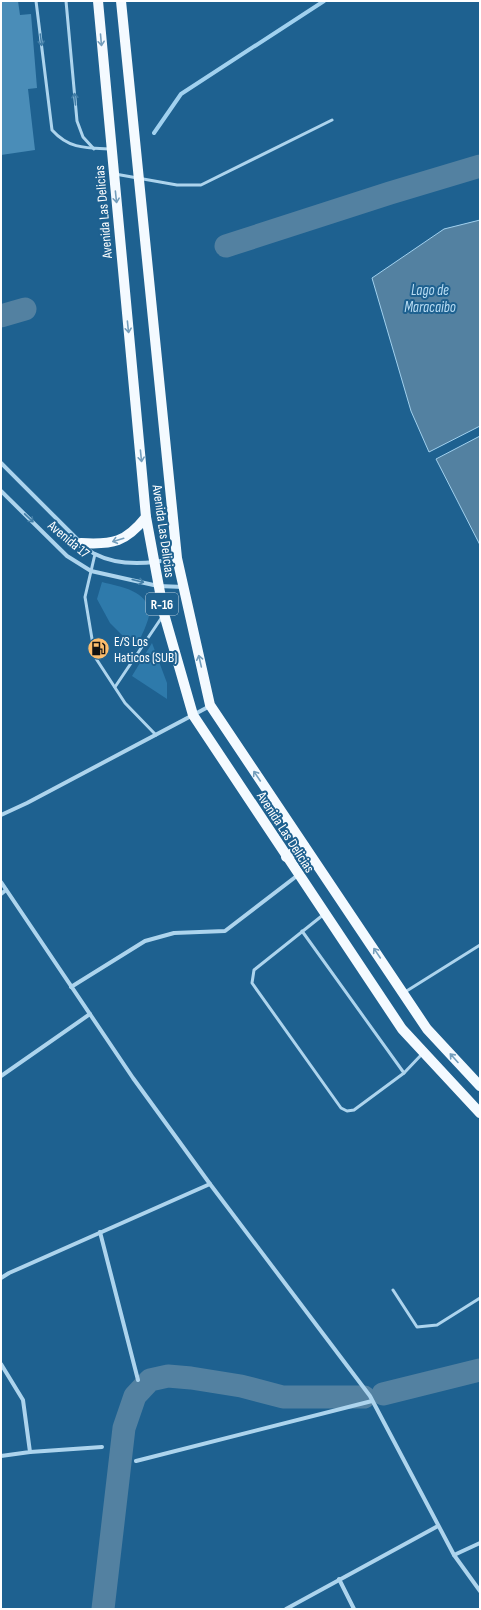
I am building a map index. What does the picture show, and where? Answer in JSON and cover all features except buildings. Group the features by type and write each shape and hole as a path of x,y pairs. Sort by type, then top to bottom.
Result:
{"main road":[{"name":"Avenida Las Delicias","path":"98,1 146,516 164,614 193,715 286,857 402,1029 480,1113"},
{"name":"Avenida Las Delicias","path":"121,1 177,558 210,706 427,1029 480,1086"},
{"path":"81,543 102,544 127,537 146,516"},
{"path":"286,857 304,846"}],"street":[{"name":"Avenida 17","path":"1,463 81,543 95,554 116,561 154,563 177,558"},
{"name":"Avenida 17","path":"1,491 67,556 91,571 158,586 184,587"},
{"path":"1,815 27,803 210,706"},
{"path":"71,987 145,941 174,933 225,931 298,875"},
{"path":"1,882 133,1078 372,1401 454,1556 480,1591"},
{"path":"1,894 6,890"},
{"path":"1,1076 90,1014"},
{"path":"1,1278 100,1232 210,1184"},
{"path":"100,1232 138,1380"},
{"path":"1,1364 23,1400 30,1452"},
{"path":"136,1461 372,1401"},
{"path":"1,1456 30,1452 102,1447"},
{"path":"286,1609 438,1526"},
{"path":"454,1556 480,1542"},
{"path":"339,1579 354,1609"}],"lane":[{"path":"36,1 52,130 61,140 73,146 111,149"},
{"path":"66,1 77,120 83,137 94,148"},
{"path":"113,174 177,184 201,185 332,120"},
{"path":"95,554 85,597 95,657 125,703 156,735"},
{"path":"115,687 164,614"},
{"path":"324,914 254,970 252,983 340,1108 347,1111 354,1110 404,1074 424,1052"},
{"path":"302,931 404,1074"},
{"path":"404,993 480,945"},
{"path":"392,1290 417,1327 437,1325 480,1298"}],"shaded area":[{"path":"102,582 132,591 139,595 148,606 149,617 136,649 110,623 97,599"},
{"path":"152,643 167,683 167,699 132,676"}],"water":[{"name":"Lago de Maracaibo","path":"480,220 480,426 429,452 411,411 372,278 444,229"},
{"path":"480,436 480,545 436,459"}],"waterway":[{"path":"154,133 181,94 324,1"},
{"path":"226,246 390,193 480,166"},
{"path":"1,316 25,309"},
{"path":"383,1394 480,1370"},
{"path":"103,1609 124,1428 135,1396 150,1380 168,1376 191,1378 241,1386 283,1397 364,1397"}],"place":[{"name":"E/S Los Haticos (SUB)","path":"98,649"}]}
